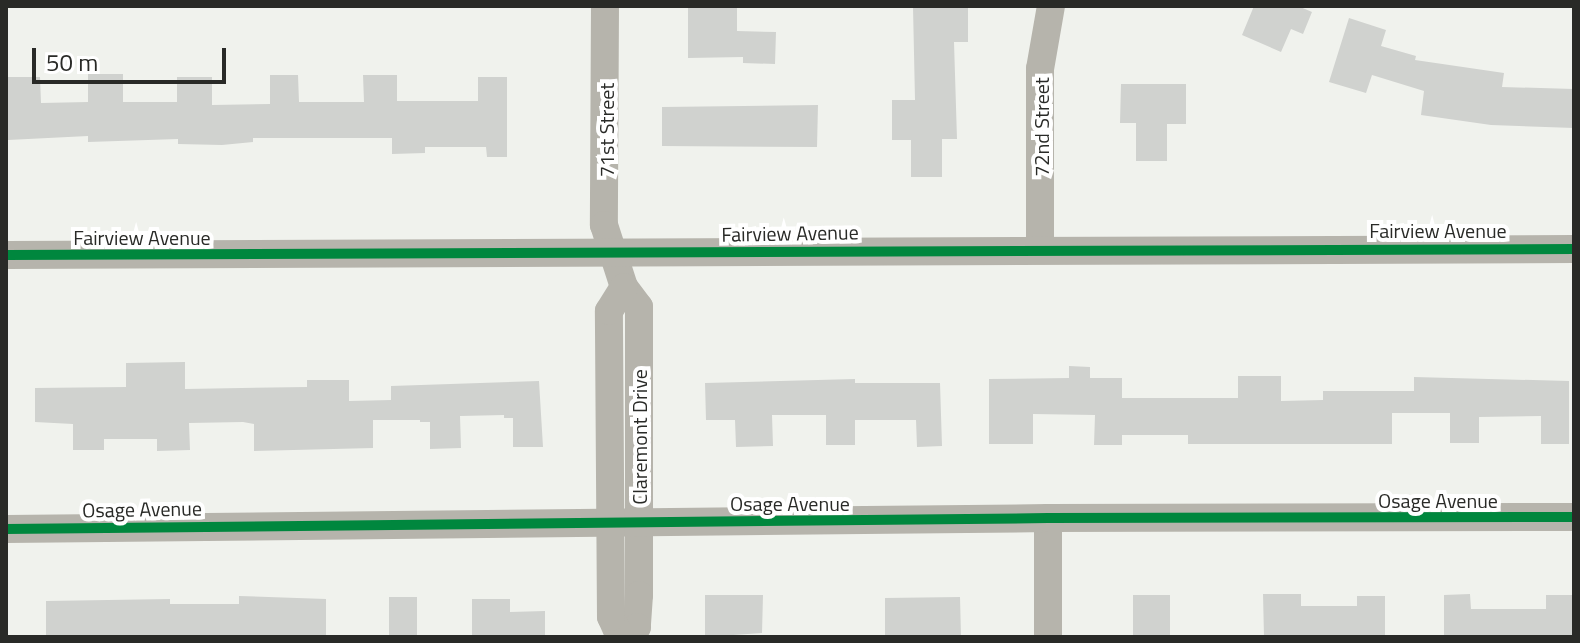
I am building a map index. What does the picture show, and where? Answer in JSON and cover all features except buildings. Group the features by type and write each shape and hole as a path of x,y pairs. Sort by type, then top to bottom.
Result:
{"street":[{"name":"71st Street","path":"605,6 604,225 614,253"},
{"name":"72nd Street","path":"1040,248 1040,69 1051,6"},
{"name":"Fairview Avenue","path":"6,255 1040,248 1574,249"},
{"name":"Claremont Drive","path":"614,253 624,287 609,311 625,522 637,627 628,637"},
{"name":"Osage Avenue","path":"6,529 1048,518 1574,517"},
{"path":"1048,518 1048,637"},
{"name":"Claremont Drive","path":"620,637 611,617 625,522"}],"cycle path":[{"path":"6,255 1574,249"},
{"path":"6,529 1048,518 1574,517"}]}
